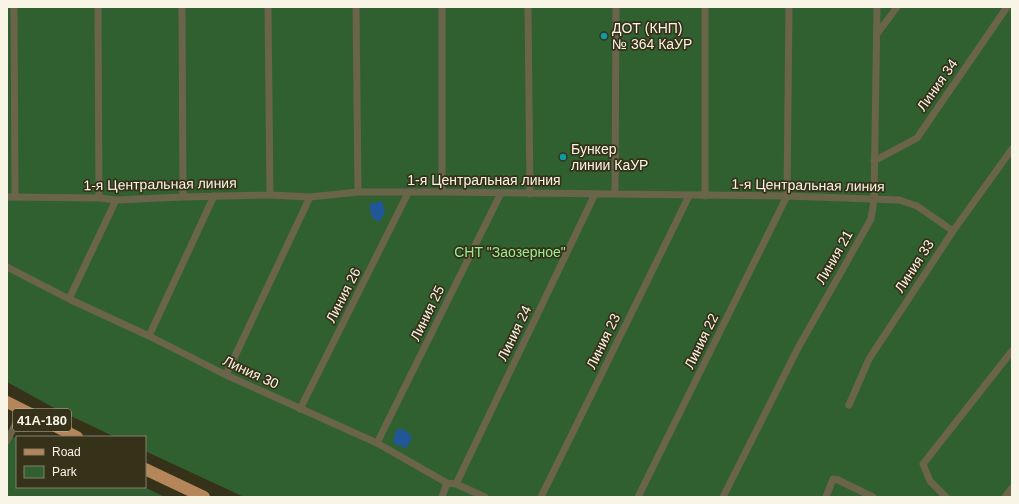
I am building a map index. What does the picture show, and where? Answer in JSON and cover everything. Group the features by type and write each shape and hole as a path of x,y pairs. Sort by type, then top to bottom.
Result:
{"main road":[{"name":"41А-180","path":"7,402 22,411 75,436"},
{"path":"146,469 204,497"}],"street":[{"path":"11,197 14,7"},
{"path":"98,7 99,198"},
{"path":"182,7 183,196"},
{"path":"268,7 270,195"},
{"path":"356,7 358,192"},
{"path":"442,7 442,192"},
{"path":"528,7 530,194"},
{"path":"615,194 616,7"},
{"path":"705,7 705,196"},
{"path":"787,196 789,7"},
{"name":"Линия 21","path":"723,497 798,348 871,219 874,200 877,7"},
{"path":"877,34 897,7"},
{"name":"Линия 34","path":"874,161 916,138 1007,7"},
{"name":"Линия 33","path":"850,405 869,359 953,231 1012,149"},
{"name":"1-я Центральная линия","path":"11,197 99,198 116,200 183,196 270,195 310,197 358,192 442,192 787,196 899,200 917,206 953,231"},
{"name":"Линия 26","path":"300,409 408,193"},
{"name":"Линия 25","path":"377,443 501,193"},
{"name":"Линия 24","path":"456,484 595,194"},
{"path":"149,336 214,196"},
{"name":"Линия 23","path":"541,497 689,196"},
{"name":"Линия 22","path":"638,497 787,196"},
{"path":"226,375 310,197"},
{"path":"69,299 116,200"},
{"name":"Линия 30","path":"7,267 69,299 149,336 226,375 377,443 447,483 456,484 485,497"},
{"path":"946,497 930,481 923,464 1012,351"},
{"path":"7,441 22,411"},
{"path":"826,497 832,479 838,480 873,497"},
{"path":"442,497 447,483"},
{"path":"1005,497 1012,488"}],"green space":[{"name":"СНТ \"Заозерное\"","path":"7,7 1012,7 1012,497 244,497 146,451 146,436 113,436 56,409 7,382"},
{"path":"7,435 16,438 16,488 146,488 165,497 7,497"}],"water":[{"path":"381,201 385,211 381,220 377,221 372,217 369,205"},
{"path":"397,429 405,430 408,434 411,433 411,440 406,448 401,445 397,446 393,440"}],"place":[{"name":"ДОТ (КНП) № 364 КаУР","path":"604,36"},
{"name":"Бункер линии КаУР","path":"563,157"}]}
